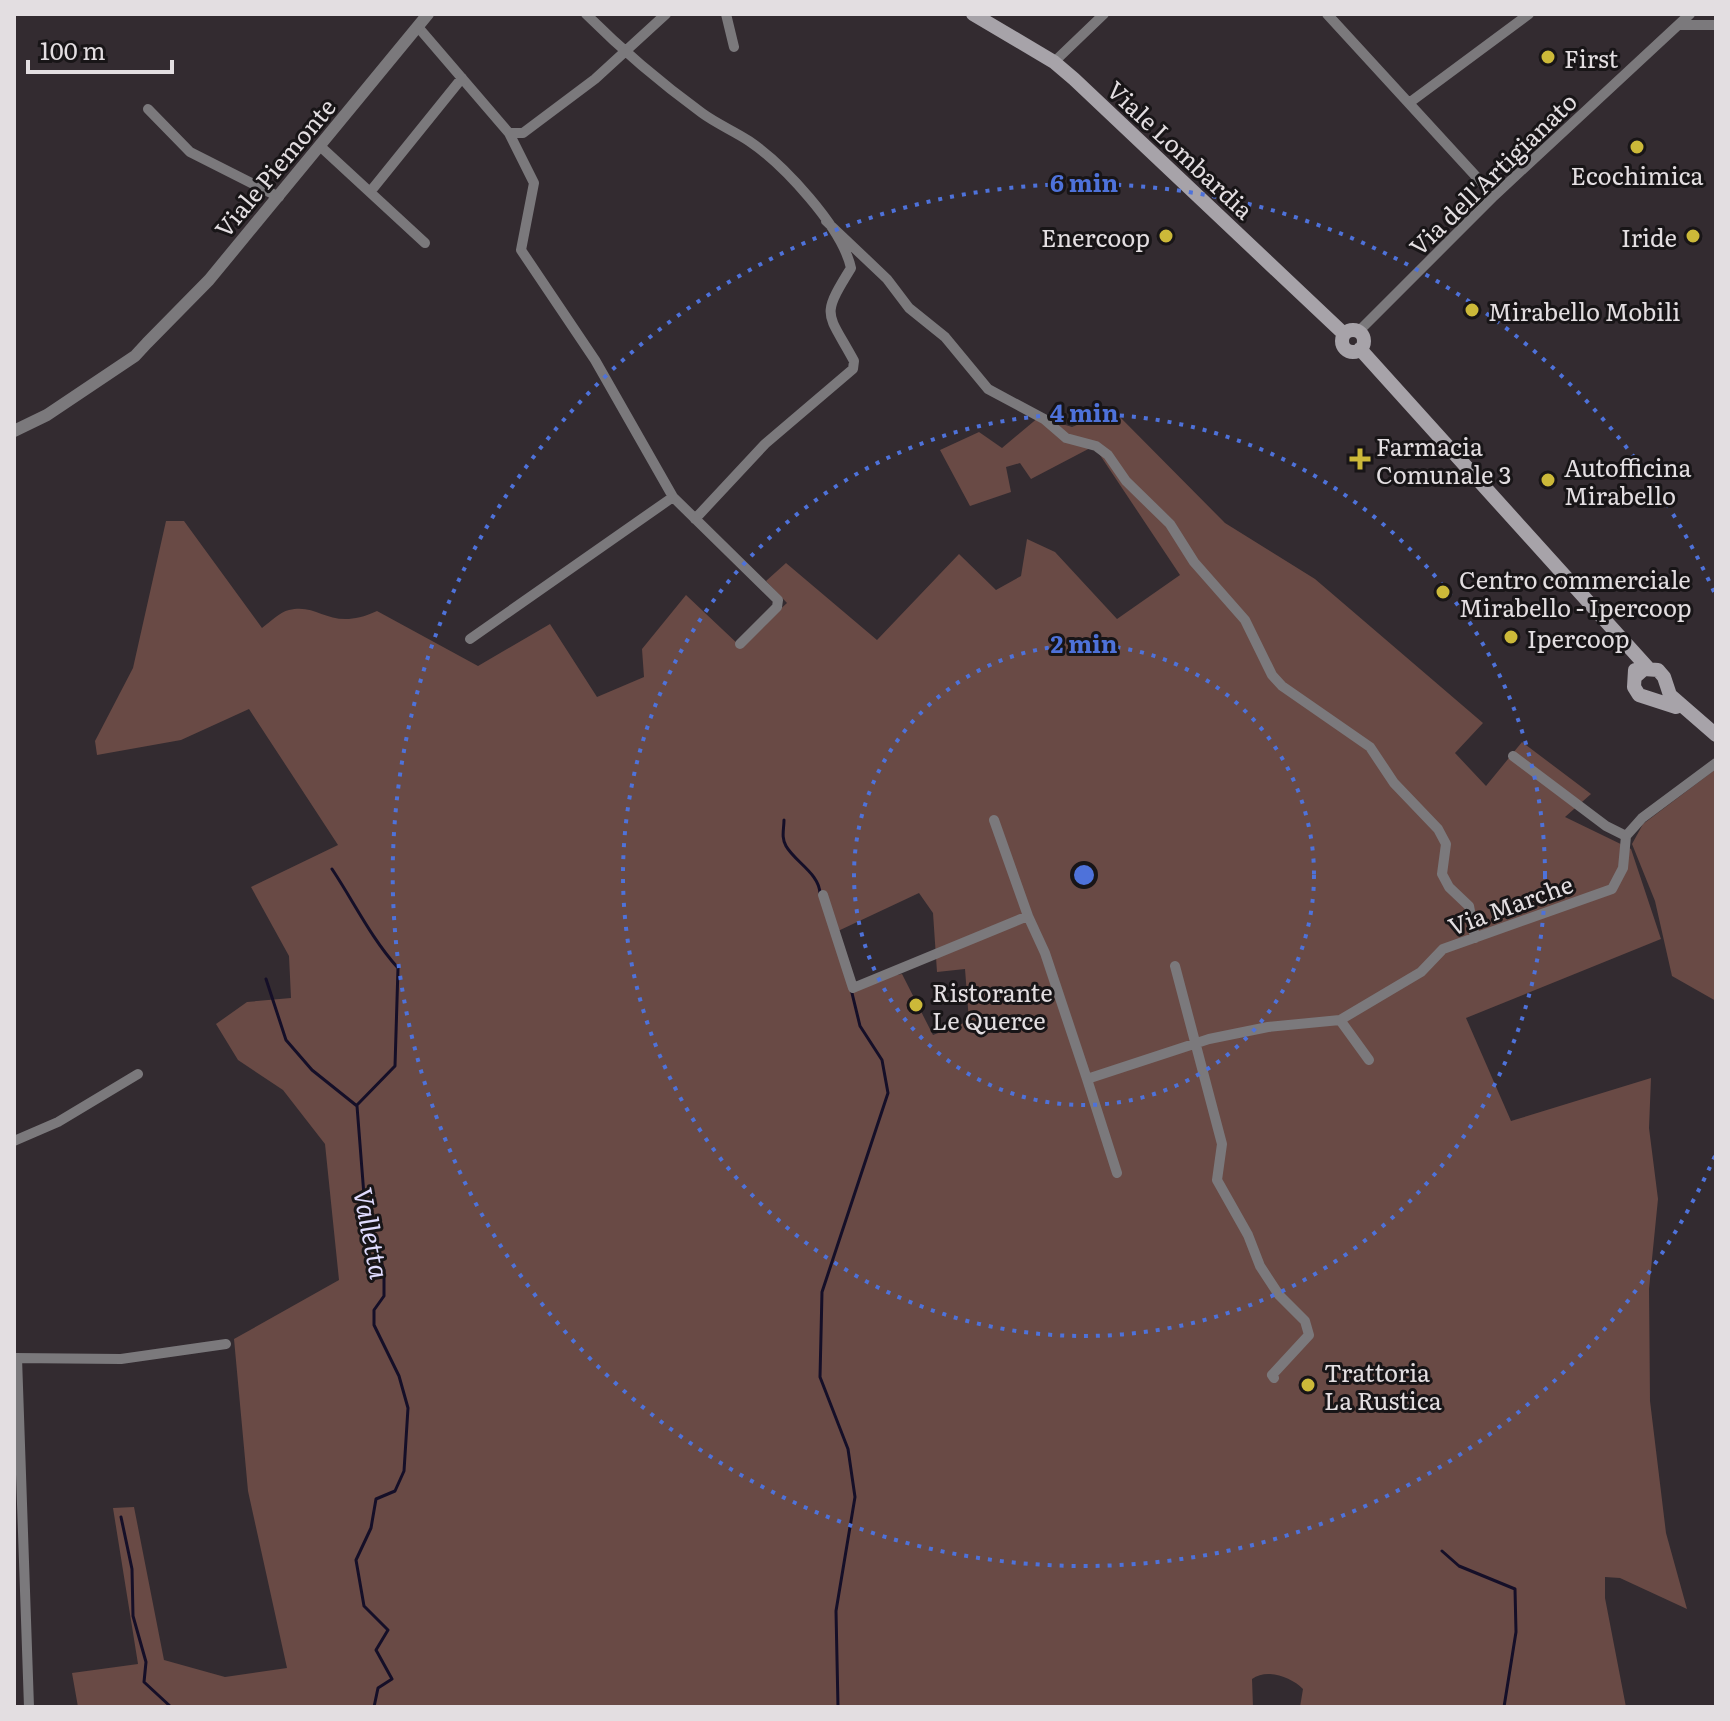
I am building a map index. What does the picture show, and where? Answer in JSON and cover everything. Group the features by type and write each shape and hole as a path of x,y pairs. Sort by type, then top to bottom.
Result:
{"main road":[{"name":"Viale Lombardia","path":"973,14 1054,62 1352,333 1345,348 1354,352 1360,349 1629,646"},
{"path":"1629,646 1648,668 1661,673 1661,692"},
{"path":"1629,646 1634,687 1639,695 1647,699 1661,692"},
{"path":"1635,677 1648,668"},
{"path":"1661,692 1716,735"}],"street":[{"name":"Viale Piemonte","path":"14,431 47,415 135,356 209,280 428,14"},
{"path":"586,14 623,51 704,115 750,141 781,166 826,221 848,255 851,268 830,301 829,313 854,361 853,369 765,444 695,519"},
{"path":"509,133 523,133 541,121 595,79 666,14"},
{"path":"726,14 734,47"},
{"path":"1054,62 1104,14"},
{"path":"1327,14 1494,196"},
{"path":"1409,103 1529,14"},
{"name":"Via dell'Artigianato","path":"1352,333 1690,14"},
{"path":"1676,25 1716,25"},
{"path":"418,27 509,133 534,183 521,250 595,360 673,497 778,600 777,607 740,644"},
{"path":"370,192 462,78"},
{"path":"148,109 190,152 279,197"},
{"path":"321,147 425,243"},
{"path":"826,221 887,279 909,308 945,337 988,389 1044,419 1066,438 1096,446 1119,467 1126,481 1170,524 1194,562 1245,620 1272,675 1282,686 1370,747 1394,783 1438,829 1446,844 1442,874 1449,887 1469,906 1475,938"},
{"path":"470,639 673,497"},
{"path":"1513,756 1606,826 1626,836 1642,818 1716,763"},
{"path":"994,820 1028,916 1045,953 1117,1173"},
{"name":"Via Marche","path":"1087,1079 1197,1044 1268,1027 1340,1020 1421,972 1443,949 1612,889 1623,868 1626,836"},
{"path":"823,895 853,988 1028,916"},
{"path":"1175,966 1222,1144 1217,1180 1248,1235 1260,1266 1279,1295 1305,1321 1309,1335 1272,1375 1274,1378"},
{"path":"1340,1020 1369,1060"},
{"path":"14,1141 58,1122 138,1074"},
{"path":"29,1707 15,1358 121,1359 226,1344"}],"shaded area":[{"path":"1113,410 1225,523 1315,579 1483,723 1455,753 1486,786 1522,742 1591,794 1565,817 1631,849 1661,939 1466,1018 1511,1121 1651,1078 1649,1128 1658,1199 1649,1289 1650,1401 1666,1533 1687,1609 1620,1578 1605,1577 1605,1598 1626,1707 1300,1707 1303,1689 1286,1678 1265,1674 1252,1679 1253,1707 78,1707 72,1673 138,1664 113,1508 134,1507 164,1660 225,1677 287,1668 248,1491 234,1339 339,1280 325,1144 283,1090 238,1060 216,1024 247,1002 291,998 289,956 251,887 338,845 249,709 181,740 97,755 95,741 133,668 166,521 184,521 262,628 289,610 309,610 348,619 377,611 478,666 550,624 597,697 644,677 642,649 686,595 740,646 787,603 766,581 786,563 877,640 959,554 996,590 1021,576 1027,539 1055,552 1117,619 1180,575 1094,446 1031,479 1020,463 1006,467 1011,492 970,506 940,450 979,432 1002,448 1039,417 1072,427","holes":["919,893 933,913 937,972 965,969 969,1021 933,1035 902,974 853,983 838,931"]},
{"path":"1716,769 1716,1001 1672,976 1655,901 1632,844 1643,824"}],"waterway":[{"path":"784,820 786,846 812,874 820,894"},
{"path":"332,869 371,932 398,968 395,1066 357,1105"},
{"name":"Valletta","path":"266,979 286,1040 312,1070 357,1106 366,1221 384,1270 384,1296 374,1310 374,1325 399,1376 408,1408 404,1471 395,1491 376,1499 371,1528 356,1560 364,1606 388,1630 376,1650 392,1679 378,1688 374,1707"},
{"path":"838,1707 836,1611 855,1497 848,1449 820,1377 822,1292 888,1093 882,1060 860,1026 851,989"},
{"path":"121,1517 132,1569 133,1616 146,1662 144,1682 171,1707"},
{"path":"1442,1551 1459,1566 1515,1589 1516,1632 1504,1707"}],"place":[{"name":"First","path":"1548,57"},
{"name":"Ecochimica","path":"1637,147"},
{"name":"Enercoop","path":"1166,236"},
{"name":"Iride","path":"1693,236"},
{"name":"Mirabello Mobili","path":"1472,310"},
{"name":"Farmacia Comunale 3","path":"1360,459"},
{"name":"Autofficina Mirabello","path":"1548,480"},
{"name":"Centro commerciale Mirabello - Ipercoop","path":"1443,592"},
{"name":"Ipercoop","path":"1511,637"},
{"name":"Ristorante Le Querce","path":"916,1005"},
{"name":"Trattoria La Rustica","path":"1308,1385"}]}
